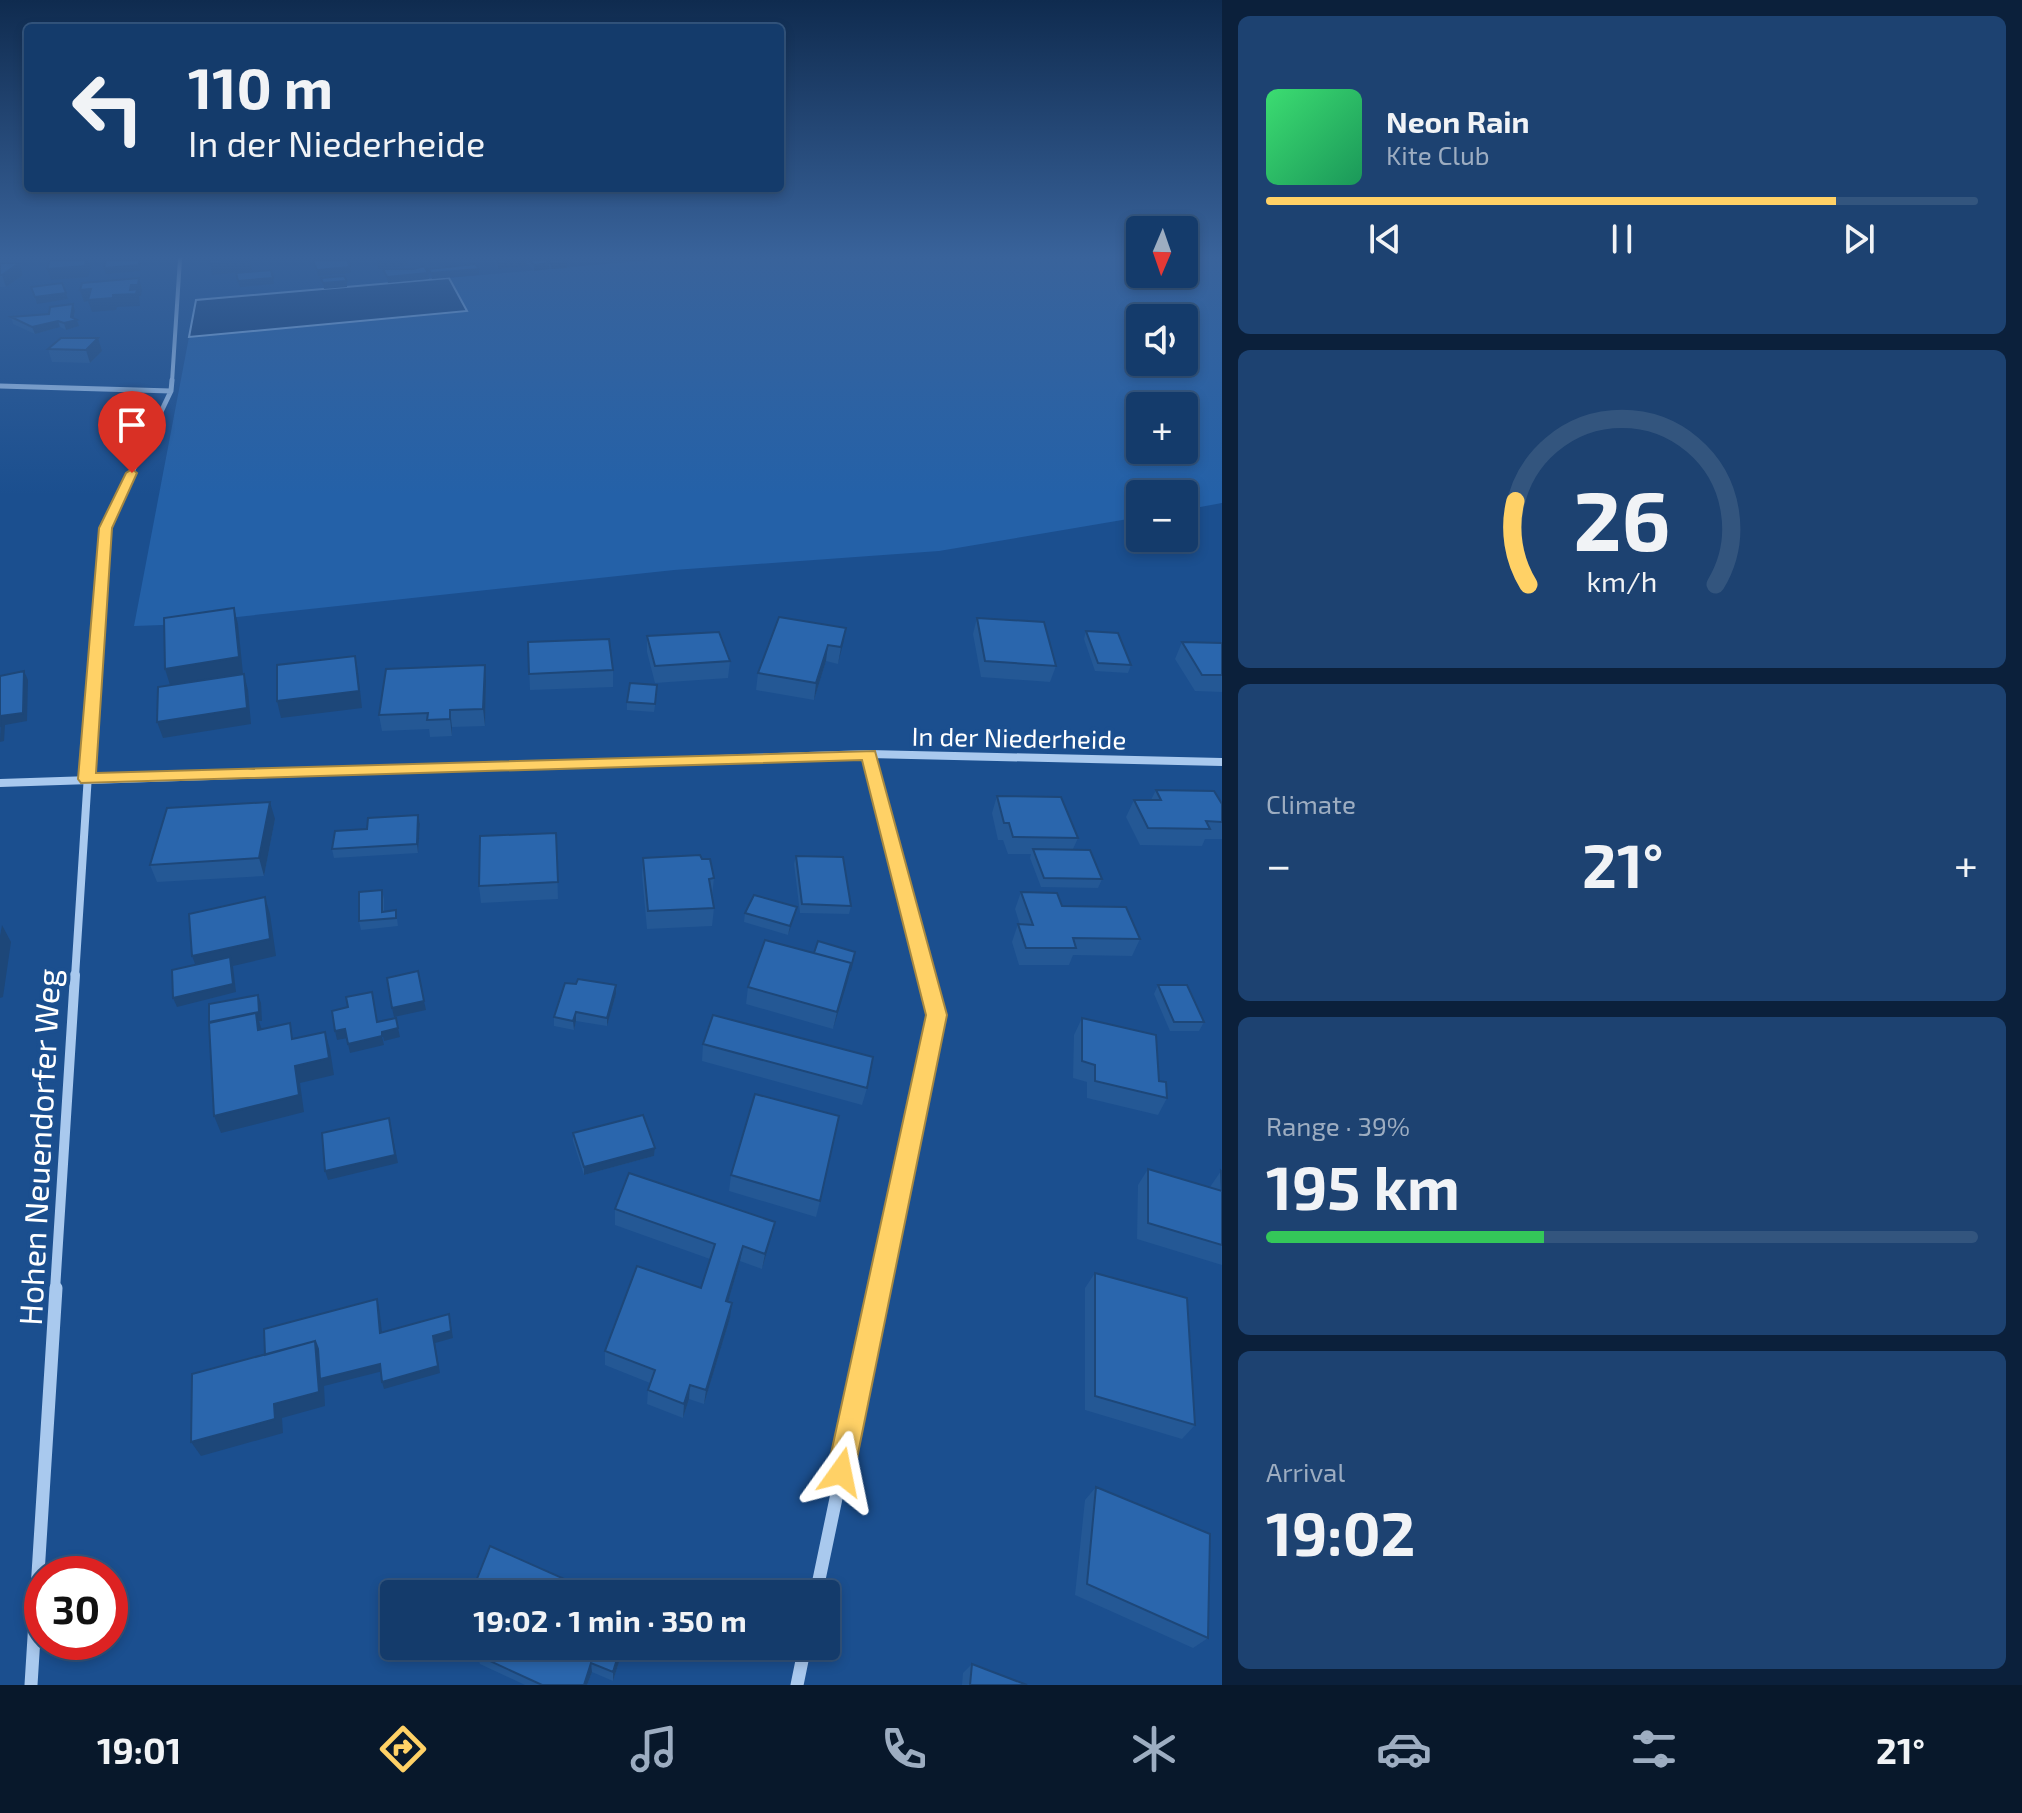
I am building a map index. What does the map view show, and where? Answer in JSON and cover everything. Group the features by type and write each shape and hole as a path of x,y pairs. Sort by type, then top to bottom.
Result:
{"street":[{"path":"0,386 171,391 175,338"},
{"name":"Hohen Neuendorfer Weg","path":"31,1685 105,528 171,391"},
{"path":"819,1580 937,1015 869,754"},
{"name":"In der Niederheide","path":"0,783 869,754 1222,762"},
{"path":"797,1685 802,1660"}],"shaded area":[{"path":"189,338 1126,338 1126,376 1198,376 1198,338 1222,338 1222,503 1198,507 1198,480 1126,480 1126,519 939,551 674,570 134,626"}],"building":[{"path":"61,338 98,338 86,350 48,349"},
{"path":"234,608 239,657 165,669 164,618"},
{"path":"779,617 846,628 841,647 828,645 816,683 758,673"},
{"path":"977,618 1044,622 1056,666 985,661"},
{"path":"1086,631 1118,633 1131,665 1098,663"},
{"path":"719,632 730,661 655,666 647,636"},
{"path":"609,639 613,670 529,674 528,642"},
{"path":"1182,642 1222,643 1222,675 1202,675"},
{"path":"355,656 359,691 277,701 277,665"},
{"path":"485,665 483,709 450,710 450,719 427,720 428,713 379,715 386,669"},
{"path":"24,671 23,713 1,716 0,727 0,676"},
{"path":"244,674 247,708 157,722 158,687"},
{"path":"630,683 657,685 655,704 627,702"},
{"path":"1156,790 1214,791 1222,804 1222,822 1206,821 1210,829 1148,828 1134,800 1161,800"},
{"path":"997,796 1061,797 1078,838 1013,837 1009,823 1004,823"},
{"path":"270,802 259,858 150,865 167,808"},
{"path":"418,815 417,844 332,849 335,831 367,829 368,818"},
{"path":"556,833 558,882 479,886 480,836"},
{"path":"1033,849 1090,850 1102,879 1044,878"},
{"path":"700,855 702,859 710,859 714,878 709,879 714,908 648,911 643,858"},
{"path":"796,856 843,857 851,906 802,904"},
{"path":"382,890 382,912 396,910 396,918 359,921 359,892"},
{"path":"1021,892 1057,893 1062,906 1126,907 1140,939 1073,938 1076,948 1026,948 1018,924 1033,925"},
{"path":"754,895 797,907 790,926 745,913"},
{"path":"265,897 270,939 192,956 189,914"},
{"path":"765,940 851,963 837,1012 748,987"},
{"path":"818,941 855,952 850,971 851,963 814,953"},
{"path":"230,957 233,984 173,998 172,970"},
{"path":"418,971 424,1001 392,1008 387,978"},
{"path":"578,979 616,985 607,1018 576,1012 573,1021 554,1017 565,983 576,984"},
{"path":"1158,985 1187,985 1204,1022 1174,1022"},
{"path":"372,992 377,1022 396,1018 398,1028 382,1032 382,1036 348,1044 345,1029 335,1031 332,1011 348,1007 346,997"},
{"path":"258,995 259,1012 209,1022 209,1004"},
{"path":"256,1013 258,1030 290,1023 292,1039 325,1032 329,1058 295,1066 299,1095 214,1116 209,1023"},
{"path":"713,1015 873,1057 867,1088 703,1044"},
{"path":"1082,1018 1156,1035 1159,1081 1166,1082 1167,1098 1095,1081 1095,1065 1082,1061"},
{"path":"755,1094 839,1116 820,1201 731,1175"},
{"path":"643,1115 655,1148 584,1167 573,1133"},
{"path":"389,1118 395,1155 325,1171 322,1133"},
{"path":"1148,1169 1222,1191 1222,1245 1148,1223"},
{"path":"629,1173 775,1222 765,1254 743,1246 726,1301 732,1303 706,1390 690,1385 684,1404 648,1390 655,1370 605,1351 637,1266 701,1288 715,1244 615,1209"},
{"path":"1095,1273 1187,1298 1195,1425 1095,1396"},
{"path":"377,1299 380,1333 449,1314 451,1331 433,1336 438,1366 382,1382 380,1364 320,1379 315,1341 265,1355 264,1329"},
{"path":"315,1341 319,1392 274,1404 275,1419 191,1442 192,1374"},
{"path":"1096,1487 1210,1534 1208,1638 1087,1584"},
{"path":"490,1546 566,1580 477,1580"},
{"path":"488,1660 617,1660 613,1672 591,1663 584,1685 542,1685"},
{"path":"972,1664 1027,1685 970,1685"}],"route":[{"path":"132,473 105,528 87,779 869,754 937,1015 841,1472"}]}
